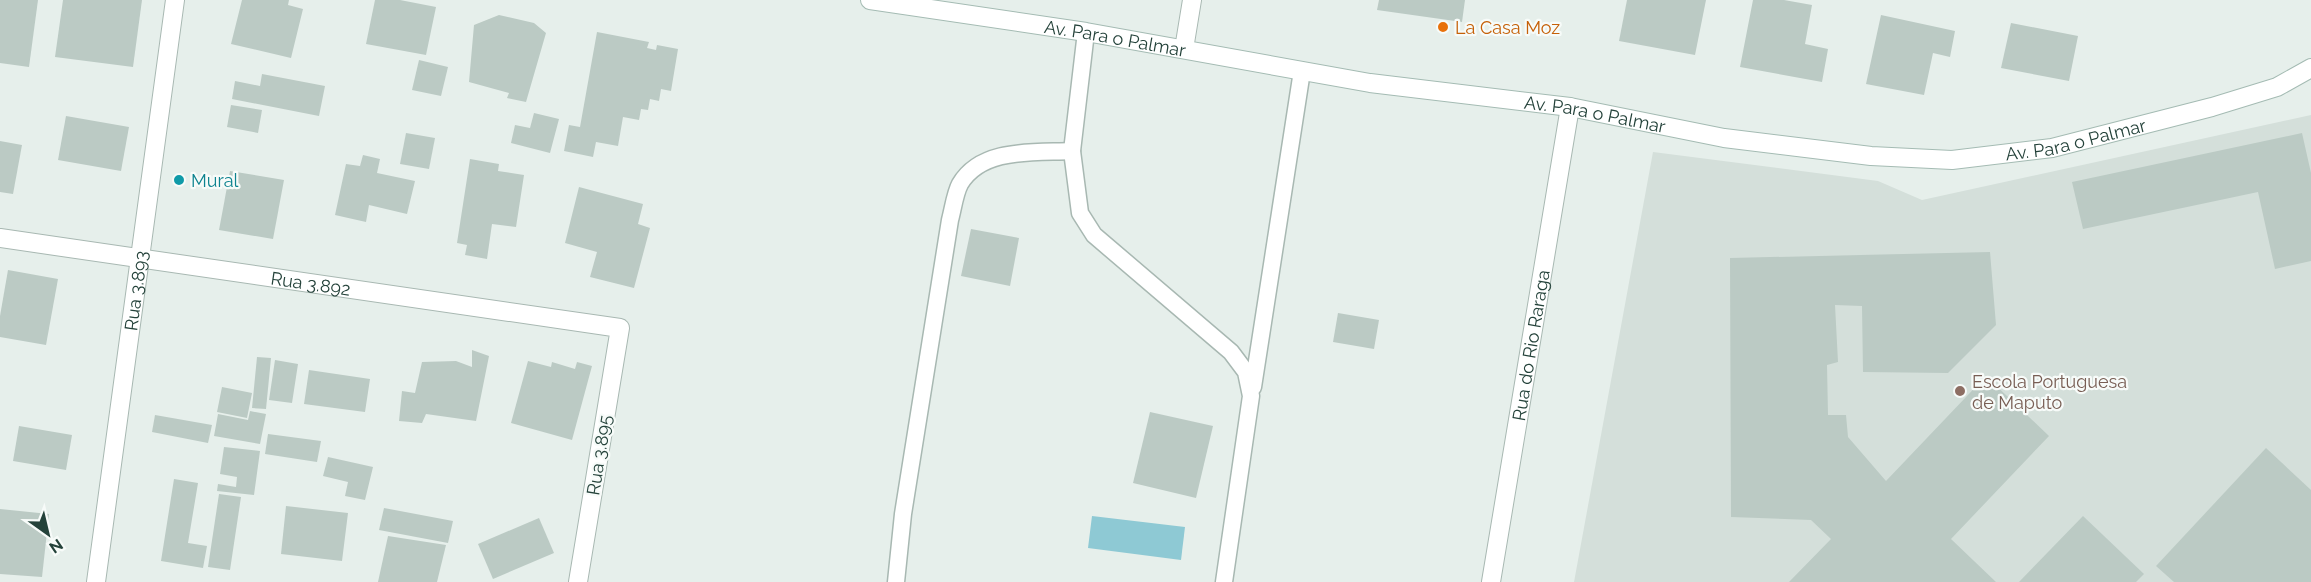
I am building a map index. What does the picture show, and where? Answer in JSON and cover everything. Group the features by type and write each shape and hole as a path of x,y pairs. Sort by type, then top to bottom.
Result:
{"street":[{"name":"Rua 3.893","path":"96,582 175,0"},
{"name":"Av. Para o Palmar","path":"870,0 1086,32 1370,83 1570,107 1724,138 1871,156 1952,160 2052,148 2212,107 2277,87 2311,68"},
{"path":"1184,49 1192,0"},
{"name":"Rua do Rio Raraga","path":"1491,582 1570,107"},
{"name":"Rua 3.892","path":"0,238 620,328"},
{"name":"Rua 3.895","path":"578,582 620,328"}],"lane":[{"path":"1086,32 1072,151 1080,213 1094,235 1231,352 1246,372 1251,396"},
{"path":"1224,582 1302,70"},
{"path":"896,582 903,514 950,220 960,184 980,163 1009,154 1072,151"}],"shaded area":[{"name":"Escola Portuguesa de Maputo","path":"2311,115 2311,582 1574,582 1653,152 1878,181 1922,200"}],"water":[{"path":"1092,516 1185,527 1181,560 1088,548"}],"building":[{"path":"0,0 38,0 29,67 0,63"},
{"path":"63,0 142,0 133,67 55,57"},
{"path":"242,0 289,0 288,5 303,9 291,58 231,44"},
{"path":"375,0 400,0 436,7 426,55 366,44"},
{"path":"1379,0 1465,0 1462,22 1377,10"},
{"path":"1627,0 1706,0 1695,55 1619,41"},
{"path":"1753,0 1784,0 1812,5 1805,44 1828,49 1822,82 1740,67"},
{"path":"499,15 534,23 546,33 526,102 507,98 509,93 469,82 474,25"},
{"path":"1881,15 1955,31 1950,57 1933,53 1924,95 1866,84"},
{"path":"2011,23 2078,36 2069,81 2001,68"},
{"path":"597,32 649,42 647,48 656,50 657,45 678,49 671,91 661,89 659,101 650,99 648,110 641,109 639,120 623,117 618,146 596,142 593,157 564,151 569,125 580,127"},
{"path":"419,60 448,67 441,96 412,90"},
{"path":"262,74 325,86 319,116 232,99 235,81 260,86"},
{"path":"231,105 262,110 258,133 227,127"},
{"path":"534,113 559,119 550,153 511,143 515,125 530,128"},
{"path":"66,116 129,127 121,171 58,160"},
{"path":"406,133 435,138 429,169 400,164"},
{"path":"2302,133 2311,173 2311,261 2275,269 2258,192 2083,229 2072,182"},
{"path":"0,141 22,145 13,194 0,192"},
{"path":"363,155 380,159 377,173 415,181 407,214 369,205 366,222 335,215 346,164 360,166"},
{"path":"470,159 499,164 498,171 524,175 516,227 492,224 487,259 465,255 467,245 457,243"},
{"path":"230,171 284,180 273,239 219,230"},
{"path":"579,187 643,204 638,224 650,228 634,288 590,277 597,252 565,243"},
{"path":"971,229 1019,238 1010,286 961,276"},
{"path":"1990,252 1996,325 1948,373 1863,372 1862,306 1835,305 1838,362 1827,365 1828,415 1846,415 1848,437 1886,481 1986,376 2049,436 1951,539 1996,582 1789,582 1831,539 1811,520 1731,517 1730,258"},
{"path":"8,270 58,279 46,345 0,337 0,316"},
{"path":"1338,313 1379,320 1374,349 1333,342"},
{"path":"472,350 489,356 476,421 426,414 422,423 399,421 402,391 415,393 422,362 456,361 472,367"},
{"path":"257,357 271,358 266,409 252,408"},
{"path":"275,360 298,364 292,403 269,400"},
{"path":"528,361 551,367 552,362 575,369 577,362 592,366 572,440 511,423"},
{"path":"309,370 370,379 365,412 304,404"},
{"path":"222,387 252,393 247,418 217,412"},
{"path":"250,411 266,414 260,444 214,436 218,414 248,420"},
{"path":"1150,412 1213,426 1196,498 1133,483"},
{"path":"155,415 212,425 208,443 152,432"},
{"path":"19,426 72,435 66,470 13,461"},
{"path":"268,434 321,441 317,462 265,454"},
{"path":"224,447 260,451 254,495 217,491 218,484 236,487 237,477 220,474"},
{"path":"2266,448 2311,490 2311,582 2174,582 2156,566"},
{"path":"328,457 373,467 365,500 345,496 348,482 323,476"},
{"path":"174,479 198,483 188,543 207,546 203,568 161,561"},
{"path":"219,494 241,497 230,570 208,567"},
{"path":"286,506 348,513 342,561 281,554"},
{"path":"384,508 453,521 448,543 379,530"},
{"path":"0,509 49,514 42,577 0,574"},
{"path":"2083,516 2144,574 2136,582 2019,582"},
{"path":"539,518 554,553 493,579 478,544"},
{"path":"388,536 446,545 437,582 378,582"}],"place":[{"name":"La Casa Moz","path":"1443,27"},
{"name":"Mural","path":"179,180"},
{"name":"Escola Portuguesa de Maputo","path":"1960,391"}]}
